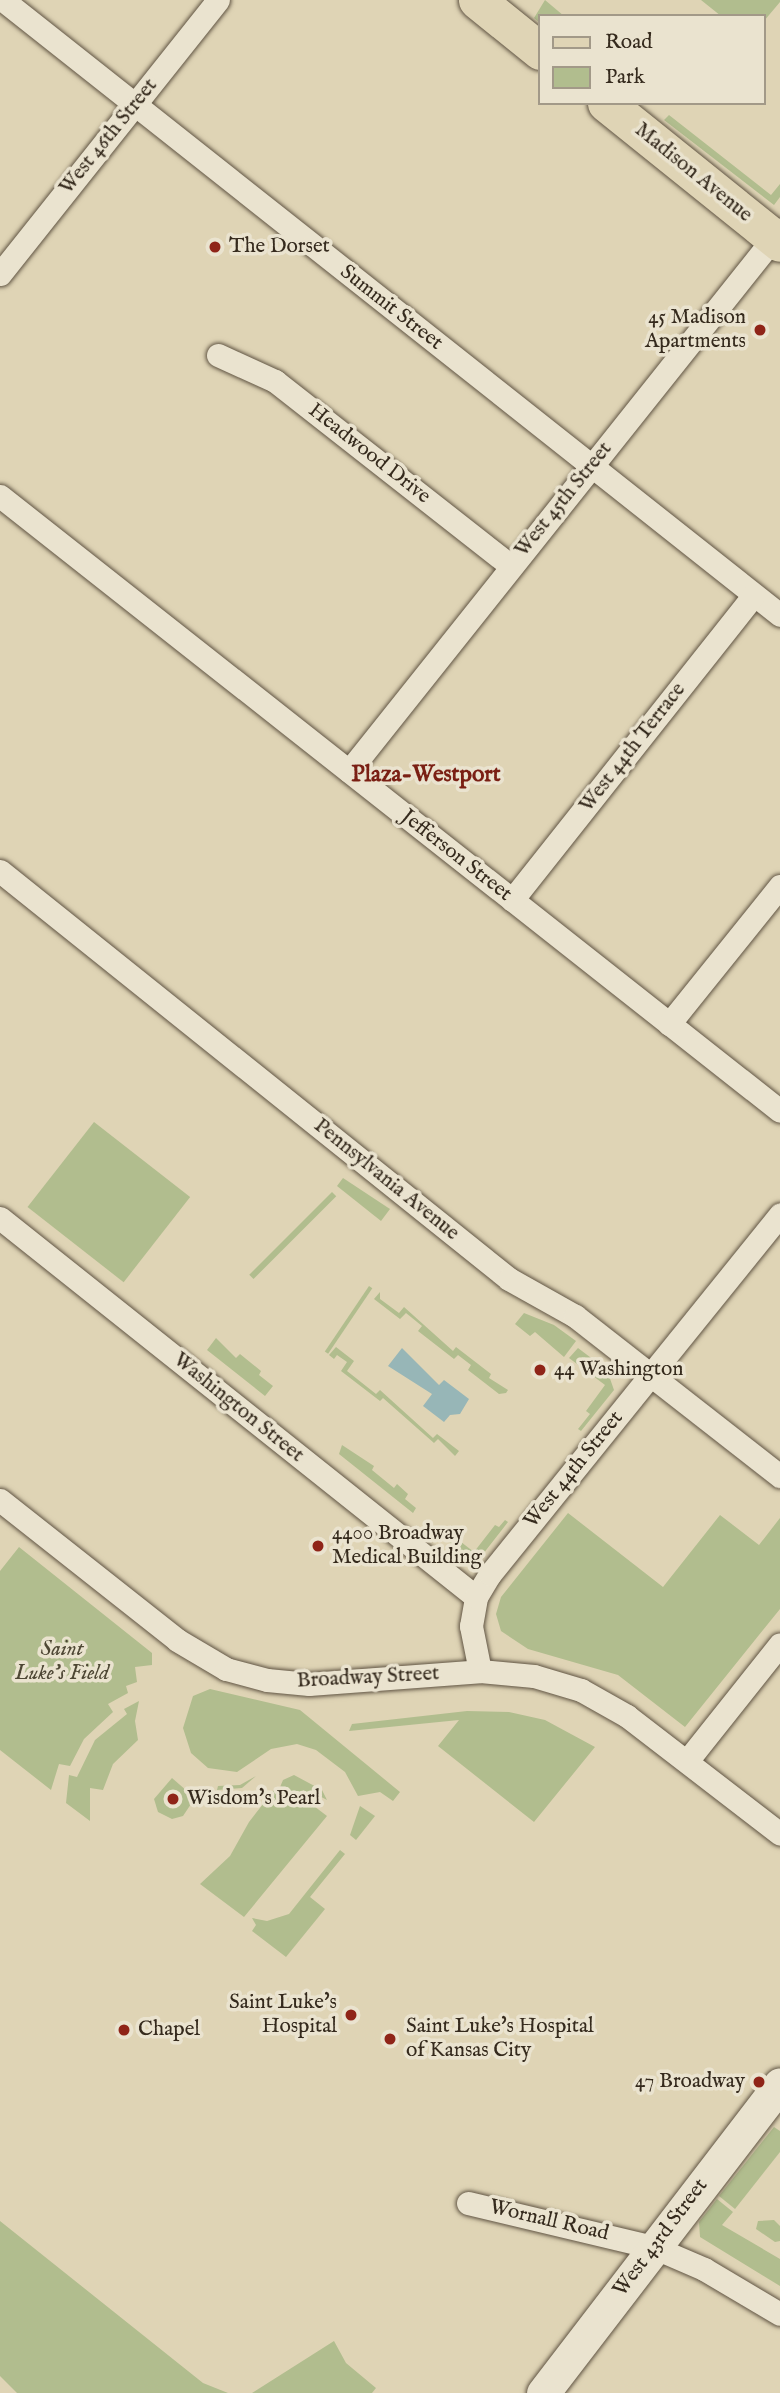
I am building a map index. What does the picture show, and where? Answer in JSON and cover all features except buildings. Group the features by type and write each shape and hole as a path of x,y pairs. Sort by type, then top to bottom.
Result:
{"main road":[{"path":"477,0 538,49"},
{"name":"Madison Avenue","path":"609,105 778,237"}],"street":[{"name":"Summit Street","path":"3,0 780,615"},
{"name":"West 46th Street","path":"0,274 218,0"},
{"name":"West 45th Street","path":"348,771 778,237"},
{"name":"Headwood Drive","path":"218,355 275,381 511,566"},
{"name":"Jefferson Street","path":"0,496 780,1111"},
{"name":"West 44th Terrace","path":"512,900 754,595"},
{"name":"Pennsylvania Avenue","path":"0,871 509,1279 575,1316 780,1476"},
{"path":"669,1024 780,886"},
{"name":"West 44th Street","path":"476,1597 780,1214"},
{"name":"Washington Street","path":"0,1218 476,1597"},
{"name":"Broadway Street","path":"0,1500 177,1640 226,1669 267,1680 309,1684 480,1671 534,1676 581,1690 627,1716 687,1761"},
{"path":"476,1597 471,1626 480,1671"},
{"path":"780,1644 687,1761 780,1834"},
{"name":"West 43rd Street","path":"542,2393 780,2084"},
{"name":"Wornall Road","path":"468,2203 653,2247 704,2269 780,2314"}],"green space":[{"path":"545,0 562,14 538,14 538,21 534,18"},
{"path":"701,0 780,0 766,19 766,14 718,14"},
{"path":"669,115 771,195 780,184 780,197 774,205 664,120"},
{"path":"94,1122 190,1197 124,1282 28,1207"},
{"path":"343,1178 390,1209 381,1221 337,1186"},
{"path":"332,1192 336,1196 254,1279 249,1275"},
{"path":"369,1286 372,1288 328,1354 325,1351"},
{"path":"380,1292 380,1299 399,1313 404,1307 453,1351 456,1347 491,1374 489,1378 508,1390 506,1393 499,1394 468,1370 471,1365 458,1355 454,1359 418,1331 422,1326 406,1313 400,1319 374,1299"},
{"path":"524,1313 554,1325 576,1341 564,1357 535,1332 530,1336 515,1324"},
{"path":"216,1338 236,1358 240,1354 261,1371 259,1375 273,1386 265,1396 207,1350"},
{"path":"336,1347 354,1361 347,1371 376,1394 380,1390 433,1438 437,1434 459,1451 455,1456 438,1439 434,1443 383,1398 380,1401 341,1371 347,1362 337,1355 334,1359 329,1355"},
{"path":"578,1348 607,1370 614,1390 581,1431 578,1429 590,1414 586,1411 605,1385 569,1358"},
{"path":"342,1445 374,1466 372,1470 394,1488 397,1484 408,1494 405,1499 416,1508 413,1513 339,1454"},
{"path":"568,1513 663,1587 720,1515 759,1545 780,1518 780,1609 685,1727 618,1675 528,1649 501,1631 496,1614 501,1597"},
{"path":"505,1520 508,1522 476,1563 443,1537 448,1532 474,1552 495,1525 499,1527"},
{"name":"Saint Luke's Field","path":"19,1547 152,1653 152,1665 135,1667 137,1682 126,1686 128,1693 108,1704 113,1712 84,1739 70,1766 59,1764 51,1790 0,1750 0,1571"},
{"path":"210,1689 300,1710 400,1792 393,1801 380,1792 358,1796 345,1772 316,1750 297,1744 271,1749 237,1772 208,1768 191,1753 183,1728 193,1696"},
{"path":"139,1701 135,1721 138,1740 113,1764 103,1790 90,1788 90,1821 66,1803 69,1775 77,1777 95,1740 127,1714 124,1709"},
{"path":"467,1711 509,1712 545,1720 595,1747 534,1822 438,1746 459,1720 349,1731 352,1724"},
{"path":"294,1775 322,1790 327,1800 312,1792 306,1800 327,1816 244,1917 200,1884 230,1856 249,1822 274,1790 278,1792 283,1780"},
{"path":"256,1776 242,1788 217,1790 218,1786 240,1785"},
{"path":"172,1778 195,1798 183,1816 172,1819 158,1812 154,1799"},
{"path":"360,1806 375,1816 356,1840 350,1835"},
{"path":"340,1850 345,1854 310,1897 325,1909 286,1957 252,1931 256,1925 252,1918 267,1921 289,1914"},
{"path":"774,2127 780,2131 780,2152 735,2209 719,2196"},
{"path":"717,2199 733,2212 722,2225 780,2259 780,2286 700,2237 699,2222"},
{"path":"774,2220 780,2226 780,2241 775,2242 756,2229 758,2221"},
{"path":"0,2221 203,2383 228,2393 17,2393 0,2376"},
{"path":"334,2341 346,2363 376,2388 372,2393 252,2393"}],"water":[{"path":"402,1348 439,1385 444,1380 469,1399 460,1414 450,1415 444,1422 423,1406 432,1394 388,1366"}],"place":[{"name":"The Dorset","path":"215,247"},
{"name":"45 Madison Apartments","path":"760,330"},
{"name":"44 Washington","path":"540,1370"},
{"name":"4400 Broadway Medical Building","path":"318,1546"},
{"name":"Wisdom's Pearl","path":"173,1799"},
{"name":"Saint Luke's Hospital","path":"351,2015"},
{"name":"Chapel","path":"124,2030"},
{"name":"Saint Luke's Hospital of Kansas City","path":"390,2039"},
{"name":"47 Broadway","path":"759,2082"}],"district":[{"name":"Plaza-Westport","path":"426,775"}]}
